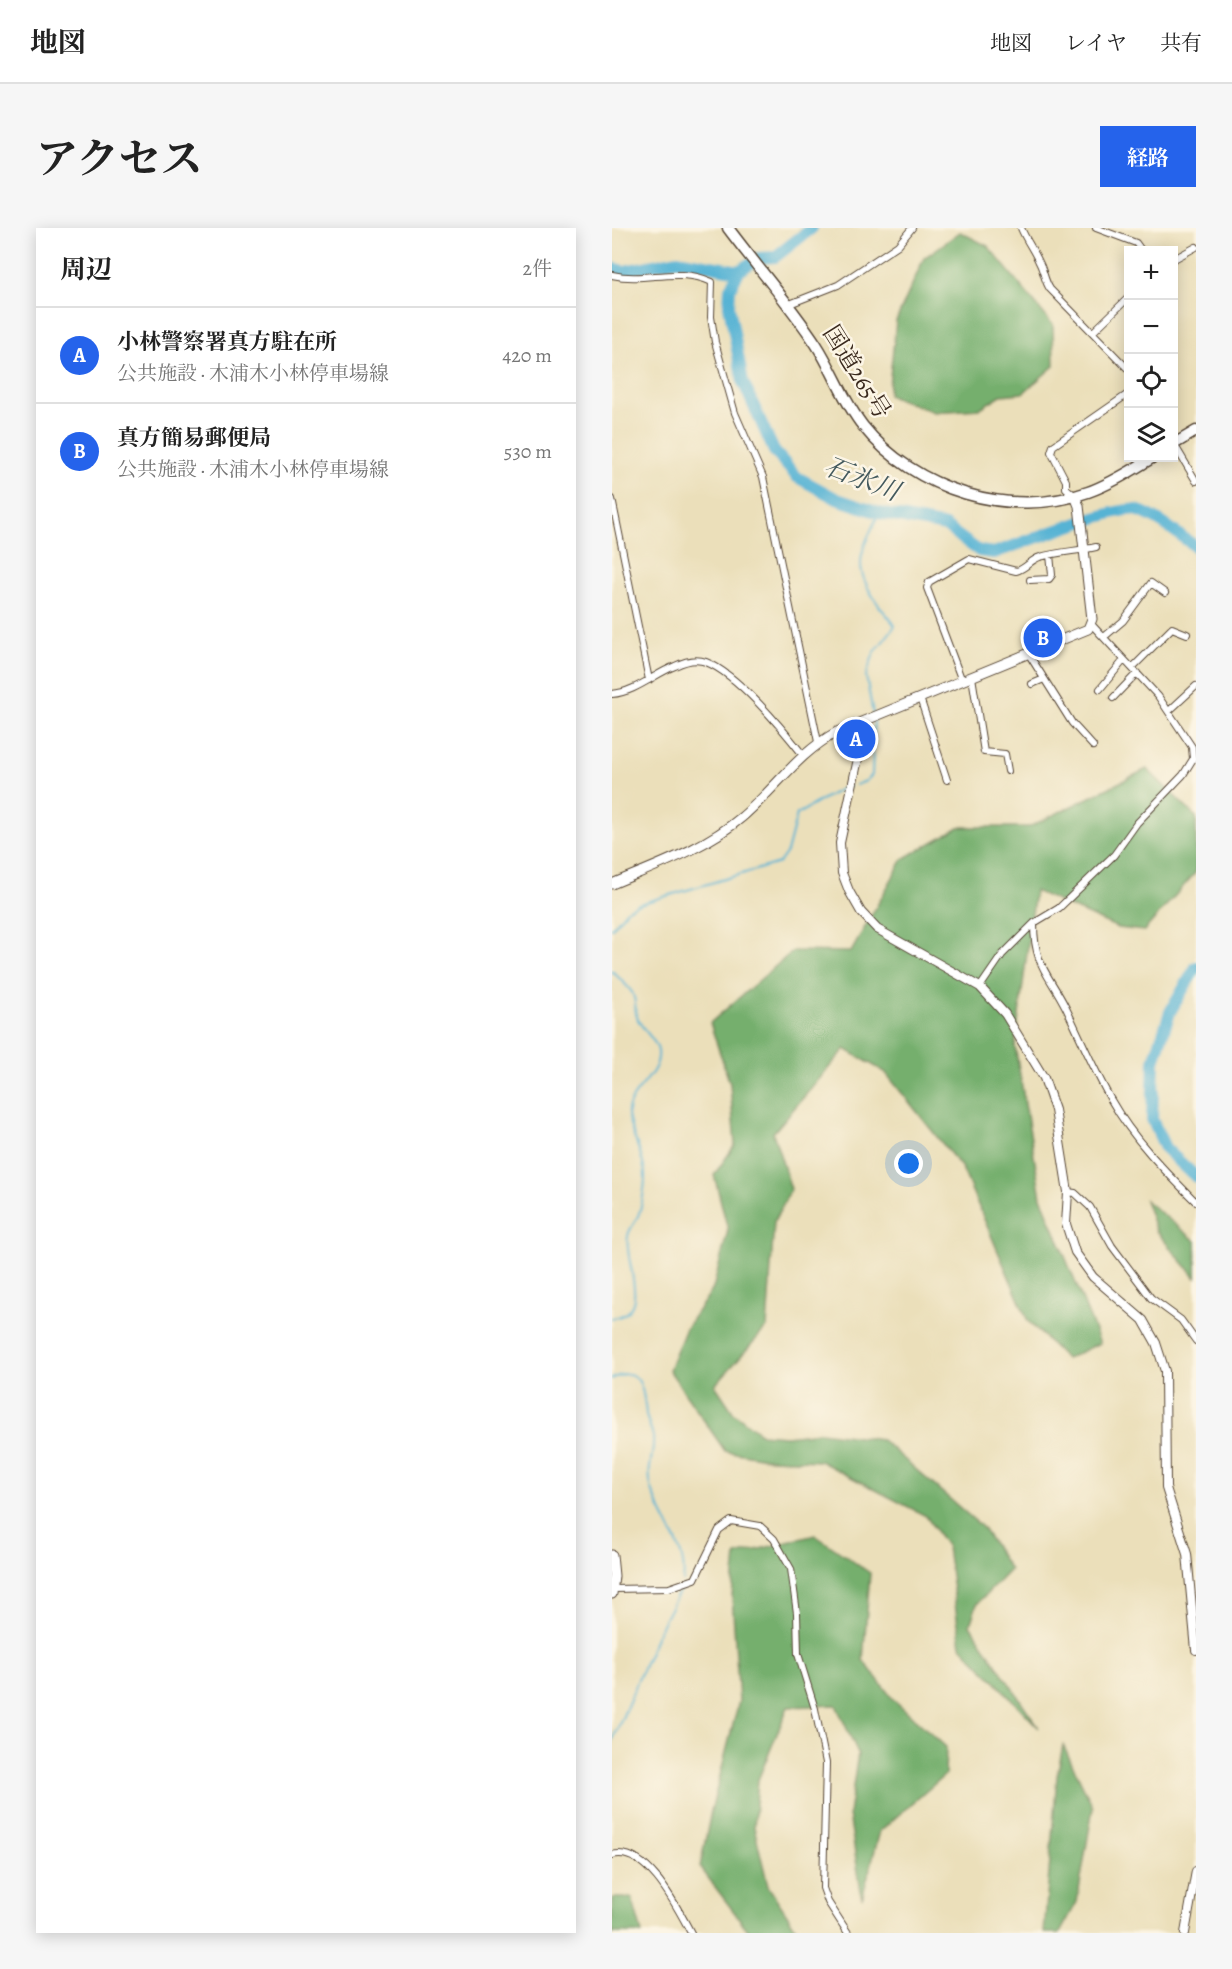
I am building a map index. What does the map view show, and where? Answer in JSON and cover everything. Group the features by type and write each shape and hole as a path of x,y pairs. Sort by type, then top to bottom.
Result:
{"highway":[{"name":"国道265号","path":"730,231 816,345 863,426 893,457 934,483 992,500 1077,501 1145,462"},
{"path":"1178,441 1196,430"}],"main road":[{"path":"612,884 677,857 725,830 743,817 803,754 818,742 1028,653 1084,632 1092,625 1077,501"},
{"path":"612,1555 613,1591"}],"street":[{"path":"787,305 838,285 898,245 912,228"},
{"path":"1021,228 1031,251 1040,262 1044,280 1050,289 1094,331 1124,365"},
{"path":"1096,228 1136,243 1138,246"},
{"path":"1178,256 1196,247"},
{"path":"612,276 628,279 677,273 712,282 711,317 716,342 735,413 763,477 818,742"},
{"path":"1094,331 1125,300"},
{"path":"1077,501 1066,488 1066,481 1051,452 1053,446 1124,397"},
{"path":"1178,452 1196,481"},
{"path":"612,499 649,680"},
{"path":"1008,771 1005,754 984,752 967,679 927,588 929,582 969,559 1016,571 1023,569 1034,559 1096,547"},
{"path":"1030,580 1049,579 1052,575 1050,555"},
{"path":"1104,637 1123,621 1151,583 1165,593"},
{"path":"980,987 1002,955 1034,923 1059,908 1114,855 1137,823 1183,775 1193,759 1192,747 1169,711 1092,625"},
{"path":"1113,698 1172,628 1187,634"},
{"path":"1028,653 1072,723 1093,746"},
{"path":"612,694 632,689 688,660 705,662 733,679 776,722 803,754"},
{"path":"1100,689 1124,660"},
{"path":"1032,684 1044,680"},
{"path":"1169,711 1195,688"},
{"path":"920,698 947,780"},
{"path":"860,723 860,754 840,843 842,873 861,912 877,929 980,987 1005,1014 1044,1078 1055,1110 1068,1192 1066,1224 1075,1252 1093,1276 1143,1320 1156,1343 1165,1371 1166,1488 1187,1554 1196,1650"},
{"path":"1034,923 1034,941 1039,964 1060,998 1111,1101 1149,1154 1196,1202"},
{"path":"1068,1192 1075,1193 1090,1207 1112,1246 1151,1298 1181,1320 1196,1341"},
{"path":"613,1591 669,1588 694,1579 719,1530 731,1521 760,1526 774,1539 789,1562 795,1583 798,1654 825,1752 827,1805 823,1888 828,1902 848,1933"},
{"path":"612,1855 626,1854 638,1860 659,1880 669,1893 691,1933"},
{"path":"1185,1933 1196,1871"}],"green space":[{"path":"960,232 988,246 1053,325 1054,366 1023,393 1001,395 979,409 934,412 888,395 896,321 924,258"},
{"path":"1147,769 1196,817 1196,872 1144,931 1118,928 1035,891 1015,1046 1041,1197 1100,1343 1066,1359 1028,1321 962,1168 885,1072 845,1049 773,1133 791,1189 774,1222 767,1327 715,1385 733,1412 761,1434 786,1436 820,1432 882,1440 982,1527 1010,1570 977,1604 970,1625 1039,1728 961,1646 947,1547 926,1516 820,1461 771,1459 725,1451 669,1370 686,1328 713,1289 728,1230 714,1175 735,1145 730,1084 710,1023 793,951 851,952 903,859 959,827 1029,827"},
{"path":"1145,1200 1196,1241 1196,1278 1156,1231"},
{"path":"815,1535 870,1573 863,1660 892,1698 946,1747 945,1775 880,1831 862,1898 849,1814 858,1753 836,1705 788,1707 758,1780 754,1827 768,1886 799,1933 750,1933 700,1867 711,1811 739,1701 732,1596 736,1555"},
{"path":"1063,1745 1093,1807 1077,1902 1060,1933 1044,1933 1057,1776"},
{"path":"612,1898 632,1898 642,1933 612,1933"}],"waterway":[{"name":"石氷川","path":"812,228 775,257 758,258 739,271 730,289 729,306 743,382 774,451 797,477 837,499 879,513 945,526 979,551 994,553 1090,519 1126,510 1136,510 1152,517 1196,547"},
{"path":"612,268 624,271 677,260 739,271"},
{"path":"873,714 866,676 874,653 895,626 869,591 861,569 863,549 879,513"},
{"path":"856,785 866,781 872,775 874,720"},
{"path":"612,928 627,910 636,905 779,863 787,852 797,814 850,786"},
{"name":"石氷川","path":"1196,967 1170,1012 1154,1061 1152,1119 1165,1148 1196,1177"},
{"path":"612,971 633,994 639,1022 657,1046 658,1051 655,1068 634,1095 628,1111 642,1159 645,1180 637,1219 628,1236 634,1284 632,1307 625,1314 612,1318"},
{"path":"612,1379 630,1374 640,1383 653,1436 649,1473 651,1486 678,1545 684,1569 683,1581"},
{"path":"612,1742 659,1630 682,1586"}],"place":[{"name":"真方簡易郵便局","path":"1043,638"},
{"name":"小林警察署真方駐在所","path":"856,739"}]}
